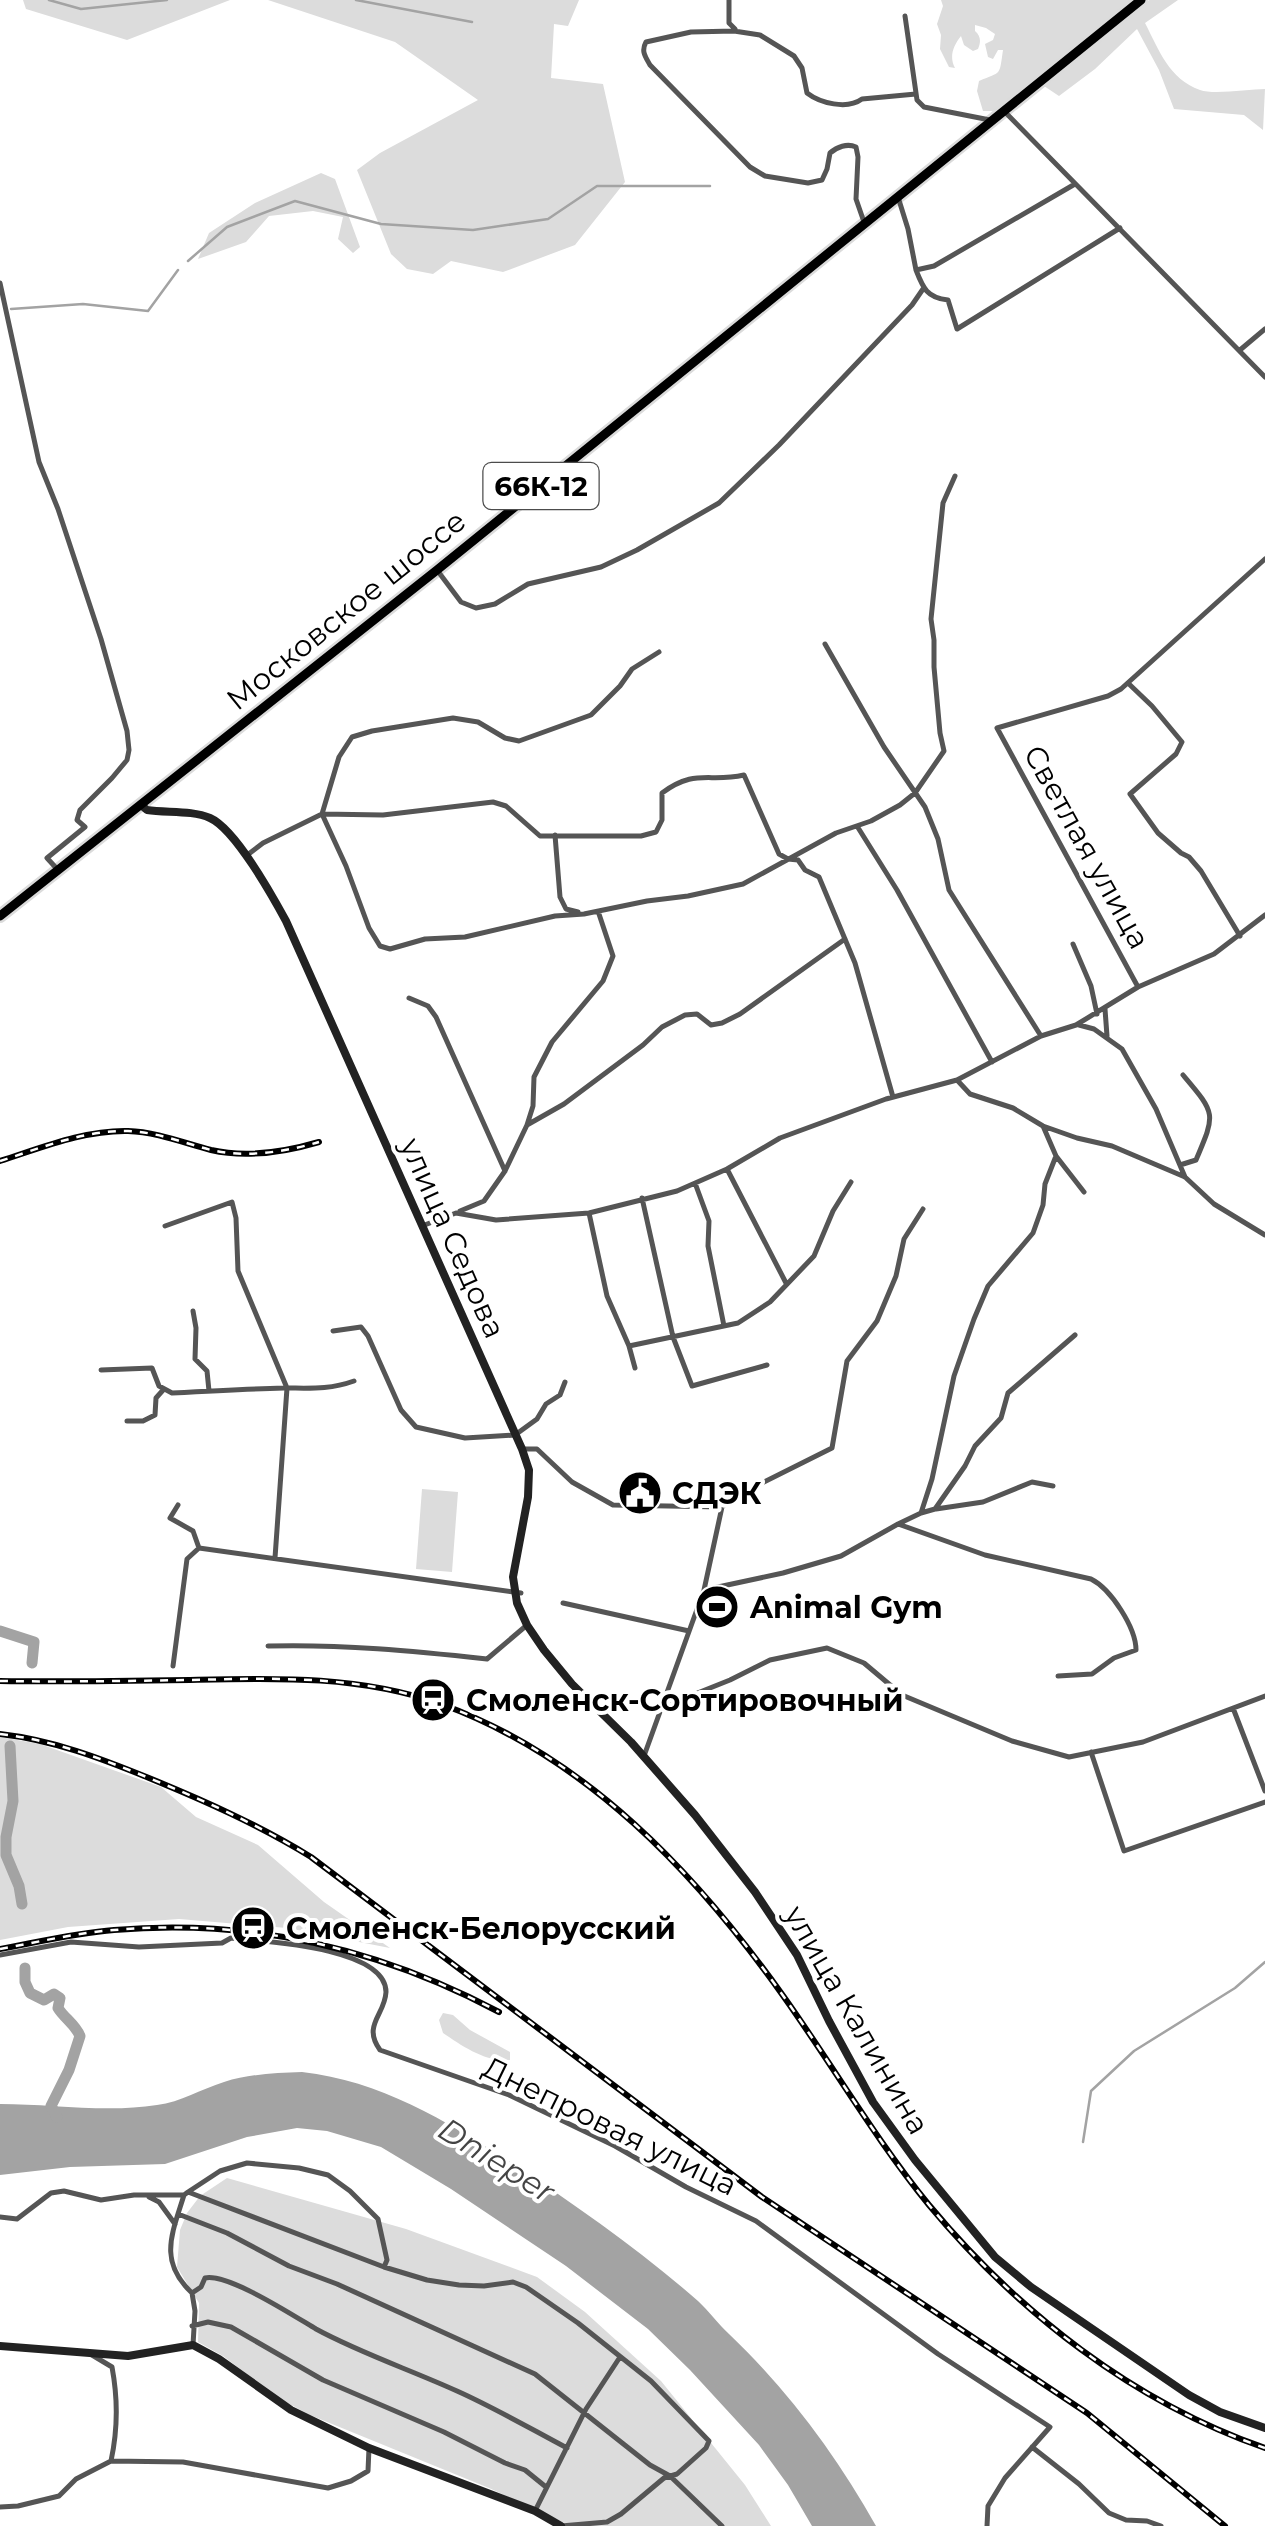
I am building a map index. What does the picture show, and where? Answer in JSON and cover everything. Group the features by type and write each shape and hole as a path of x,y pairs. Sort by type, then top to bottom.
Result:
{"main road":[{"name":"66К-12","path":"992,120 1141,0"},
{"name":"Московское шоссе","path":"0,916 437,570 992,120"}],"street":[{"path":"729,0 729,23 736,30 760,36 794,56 802,68 806,93 815,99 855,104 862,99 916,94"},
{"path":"905,16 917,100 924,107 992,120"},
{"path":"747,33 691,32 646,42 644,54 650,65 750,166 765,176 814,183 822,180 830,153 836,148 856,147 856,199 865,224"},
{"path":"1004,112 1265,377"},
{"path":"916,270 934,266 1074,184"},
{"path":"898,197 924,289 932,297 948,300 957,329 1120,228"},
{"path":"0,283 39,462 87,594 127,731 126,760 80,810 78,820 85,827"},
{"path":"437,570 462,602 476,608 495,604 528,584 600,566 637,550 719,503 779,445 924,289"},
{"path":"1240,350 1265,329"},
{"path":"659,652 632,668 591,715 519,741 505,738 478,722 453,718 372,730 352,738 339,757 322,814 380,946 390,948 425,939 465,937 555,916 743,884 836,833 886,813 916,793 944,751 931,619 942,503 955,476"},
{"path":"1240,936 1202,871 1158,832 1130,794 1176,754 1182,742 1128,684 1265,559"},
{"path":"825,644 884,747 925,807 938,839 950,890 1041,1036"},
{"name":"Светлая улица","path":"1128,684 1108,696 997,728 1138,988"},
{"path":"246,856 263,843 322,814 383,814 493,802 506,806 540,836 641,836 656,832 662,820 662,792 678,781 744,774 779,854 798,860 805,870 819,877 855,963 893,1097"},
{"name":"улица Седова","path":"140,805 147,810 215,820 246,856 286,921 522,1449 529,1470 513,1577 517,1602 544,1650 572,1684 631,1742"},
{"path":"857,826 992,1062"},
{"path":"58,870 47,858 85,827 98,827 106,833"},
{"path":"555,836 560,898 566,909 584,914"},
{"path":"422,1226 484,1202 505,1172 533,1106 534,1077 552,1042 603,981 613,956 598,911"},
{"path":"456,1213 496,1220 589,1214 677,1191 727,1169 780,1138 893,1097 957,1080 1041,1036 1076,1025 1138,988 1214,954 1265,915"},
{"path":"527,1125 564,1104 643,1046 662,1027 686,1015 698,1014 711,1024 740,1014 845,940"},
{"path":"1072,944 1092,986 1097,1014"},
{"path":"408,998 428,1006 436,1017 505,1172"},
{"path":"1105,1009 1107,1038"},
{"path":"1076,1025 1094,1029 1122,1049 1156,1109 1186,1177 1214,1204 1265,1236"},
{"path":"1180,1165 1196,1160 1212,1124 1208,1105 1183,1075"},
{"path":"957,1080 970,1094 1013,1108 1043,1126 1112,1146 1186,1177"},
{"path":"1043,1126 1056,1156 1084,1192"},
{"path":"920,1513 932,1479 954,1376 974,1318 988,1286 1034,1234 1056,1156"},
{"path":"727,1169 786,1283"},
{"path":"628,1346 738,1323 770,1302 814,1256 833,1211 851,1182"},
{"path":"695,1183 709,1221 708,1246 724,1327"},
{"path":"642,1198 674,1337 692,1386 767,1365"},
{"path":"165,1226 232,1202 238,1271 287,1388 275,1558"},
{"path":"522,1449 537,1449 572,1482 613,1505 722,1506 832,1448 847,1361 877,1321 896,1276 904,1238 923,1209"},
{"path":"589,1214 607,1296 635,1368"},
{"path":"192,1311 195,1358 207,1371 210,1392"},
{"path":"334,1331 361,1326 401,1410 416,1427 465,1438 515,1435 537,1419 546,1404 560,1396 565,1382"},
{"path":"935,1509 975,1446 1002,1418 1008,1393 1075,1335"},
{"path":"100,1370 152,1368 159,1386 172,1393 336,1388 354,1381"},
{"path":"127,1421 142,1421 155,1415 156,1398 164,1389"},
{"path":"704,1590 841,1556 920,1513 983,1502 1032,1482 1053,1486"},
{"path":"178,1505 170,1518 192,1531 199,1548"},
{"path":"644,1756 704,1590 722,1506"},
{"path":"898,1524 985,1554 1104,1585 1127,1623 1136,1650 1114,1658 1092,1674 1058,1676"},
{"path":"199,1548 518,1592"},
{"path":"173,1666 187,1559 199,1548"},
{"path":"562,1603 689,1631"},
{"path":"268,1646 402,1650 487,1660 527,1625"},
{"path":"663,1706 770,1660 827,1648 864,1663 902,1695 1012,1741 1069,1757 1143,1742 1265,1696"},
{"path":"1233,1708 1265,1791"},
{"name":"улица Калинина","path":"631,1742 755,1892 797,1955 873,2102 952,2208 995,2257 1031,2287 1189,2396 1265,2428"},
{"path":"1092,1755 1124,1851 1265,1802"},
{"name":"Днепровая улица","path":"0,1955 71,1942 138,1947 222,1943 231,1938 350,1956 374,1970 386,1986 373,2028 380,2050 509,2095 756,2221 938,2354 1050,2427 1032,2447"},
{"path":"193,2346 192,2293 177,2279 169,2252 186,2194 220,2171 247,2163 328,2175 378,2219 387,2260 384,2267"},
{"path":"0,2218 17,2219 51,2193 100,2200 186,2194 427,2280 484,2286 513,2282 526,2286 651,2381 709,2441 677,2474 664,2478 621,2514 607,2522 561,2526 535,2510 369,2448 291,2410 219,2359 193,2346 128,2356 0,2346"},
{"path":"146,2195 160,2202 176,2224"},
{"path":"178,2214 228,2233 290,2266 535,2374 650,2465 670,2476 722,2526"},
{"path":"192,2293 205,2278 213,2276 228,2282 318,2330 462,2393 567,2448"},
{"path":"192,2326 208,2322 230,2327 336,2386 525,2470 546,2487"},
{"path":"90,2354 112,2367 117,2396 111,2461"},
{"path":"535,2510 584,2413 620,2358"},
{"path":"987,2526 988,2506 1005,2478 1032,2447 1109,2513 1161,2526"},
{"path":"0,2507 59,2496 76,2479 111,2461 183,2462 328,2488 368,2471 369,2448"}],"shaded area":[{"path":"23,0 230,0 127,40 26,9"},
{"path":"268,0 579,0 568,26 554,24 551,78 603,84 625,182 575,245 503,272 451,261 433,274 407,269 391,254 357,170 380,153 478,100 395,42"},
{"path":"941,0 1131,0 997,111 983,111 977,91 979,81 998,72 1003,50 998,50 993,59 988,57 985,44 995,34 975,25 980,39 978,49 973,51 964,45 961,36 953,52 955,68 949,67 940,49 937,24"},
{"path":"1149,0 1178,0 1145,23 1160,53 1180,79 1206,91 1265,89 1263,130 1244,115 1174,109 1137,29 1059,96 1044,86"},
{"path":"321,173 335,179 360,247 353,253 338,239 343,217 313,211 269,216 246,242 198,259 209,233 255,203"},
{"path":"422,1489 458,1492 452,1572 416,1569"},
{"path":"0,1737 40,1744 161,1787 196,1817 258,1845 324,1902 390,1948 287,1928 179,1919 68,1927 0,1940"},
{"path":"443,2013 453,2015 470,2030 510,2052 510,2060 484,2056 443,2033 439,2020"},
{"path":"227,2178 406,2229 537,2277 585,2312 661,2381 745,2485 771,2526 571,2526 280,2399 198,2342 199,2303 177,2267 180,2230 187,2213 200,2196"}],"water":[{"name":"Dnieper","path":"302,2072 360,2084 439,2119 539,2181 654,2265 702,2305 791,2400 845,2474 876,2526 812,2526 759,2445 648,2329 566,2266 381,2147 327,2131 297,2128 247,2137 165,2164 70,2167 0,2175 0,2104 99,2108 157,2105 243,2077"}],"waterway":[{"path":"49,0 81,9 167,0"},
{"path":"356,0 472,22"},
{"path":"188,261 227,227 295,201 381,224 473,230 548,219 597,186 710,186"},
{"path":"11,309 83,304 148,311 178,270"},
{"path":"0,1631 34,1642 32,1663"},
{"path":"10,1746 13,1801 6,1855 22,1904"},
{"path":"1083,2142 1091,2091 1134,2051 1235,1988 1265,1962"},
{"path":"25,1968 30,1993 44,2000 54,1994 60,1998 58,2008 80,2036 51,2106 57,2117"}],"railway":[{"path":"0,1161 63,1141 112,1131 149,1133 238,1154 279,1151 319,1142"},
{"path":"0,1681 254,1679 348,1683 441,1704 544,1755 634,1824 714,1906 784,1997 929,2205 1000,2282 1124,2379 1169,2406 1265,2448"},
{"path":"0,1734 58,1745 131,1771 232,1814 311,1857 762,2197 1087,2413 1225,2526"},
{"path":"0,1949 71,1935 165,1927 264,1934 313,1943 407,1970 499,2012"}],"place":[{"name":"СДЭК","path":"640,1493"},
{"name":"Animal Gym","path":"717,1607"},
{"name":"Смоленск-Сортировочный","path":"433,1700"},
{"name":"Смоленск-Белорусский","path":"253,1928"}]}
